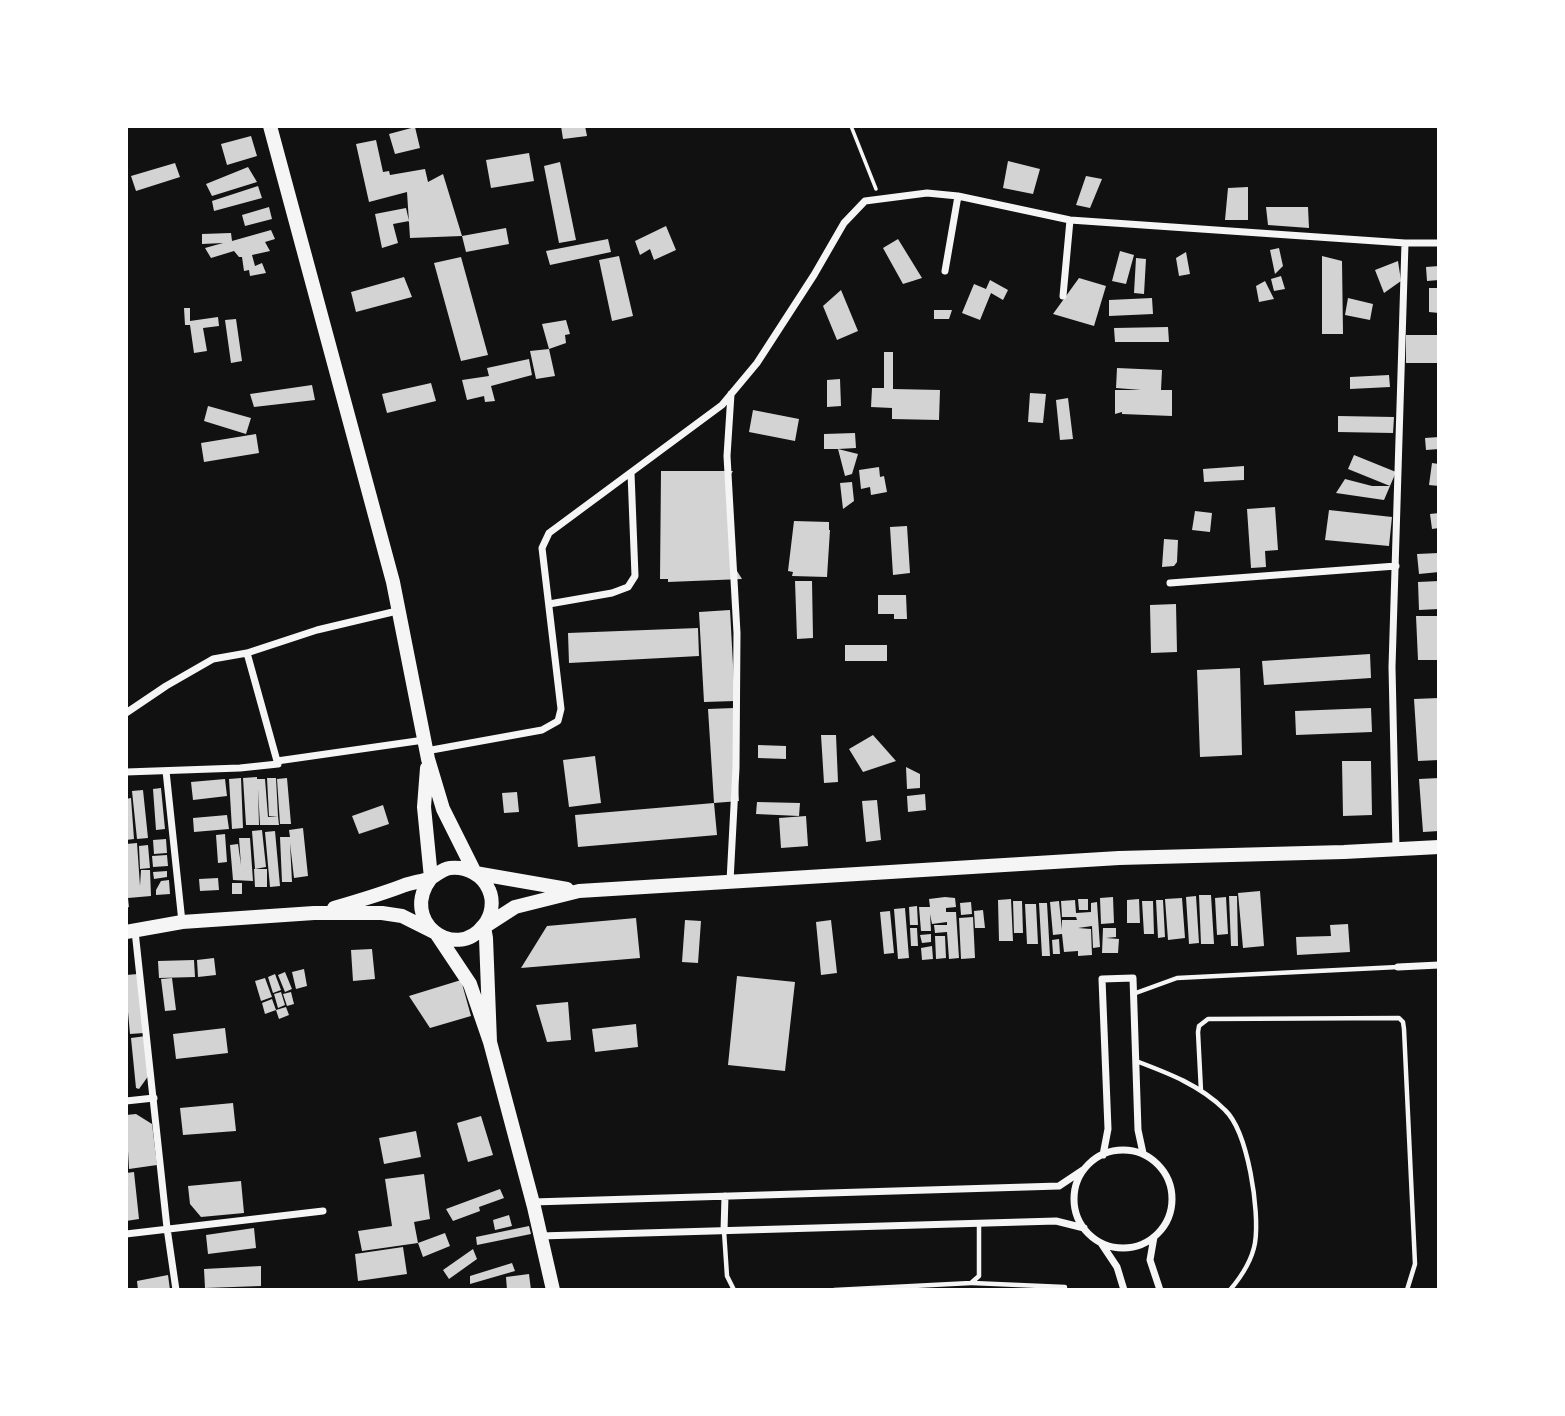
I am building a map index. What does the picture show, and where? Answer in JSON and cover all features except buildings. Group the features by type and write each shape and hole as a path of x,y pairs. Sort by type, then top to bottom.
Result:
{"main road":[{"path":"270,126 393,582 426,750 443,809 475,873 485,881 490,892 490,916 484,927 490,1042"},
{"path":"426,750 424,807 431,878 420,897 420,909 424,920 436,933 470,984 490,1042 533,1202 553,1290"},
{"path":"130,932 182,922 314,913 382,913 402,916 451,939 462,939 474,935 515,907 579,891 1119,858 1439,847"},
{"path":"314,913 378,896 431,878 440,871 451,868 579,891"}],"street":[{"path":"277,761 426,750 542,730 558,721 561,709 542,548 549,533 722,405 757,363 844,223 864,201 928,193 958,196 1070,220 1405,243 1439,243"},
{"path":"945,271 958,196"},
{"path":"1063,296 1070,220"},
{"path":"1396,849 1391,720 1405,243"},
{"path":"730,881 736,768 737,647 727,456 731,394"},
{"path":"549,604 612,593 628,587 635,576 631,473"},
{"path":"1170,583 1396,566"},
{"path":"126,713 213,659 247,653 317,630 397,611"},
{"path":"126,772 278,764 247,653"},
{"path":"166,771 182,922"},
{"path":"130,932 154,1098 167,1228 177,1290"},
{"path":"1398,967 1439,965"},
{"path":"1103,1155 1108,1129 1102,979 1133,978 1138,1130 1143,1153"},
{"path":"126,1101 154,1098"},
{"path":"533,1202 1059,1186 1083,1170 1095,1158 1111,1151 1143,1153 1161,1168 1172,1189 1168,1219 1147,1242 1117,1248 1100,1243"},
{"path":"1083,1170 1075,1185 1073,1202 1077,1219 1100,1243 1117,1267 1125,1290"},
{"path":"724,1231 725,1196"},
{"path":"126,1234 323,1211"},
{"path":"540,1236 1056,1221 1084,1228"},
{"path":"1154,1236 1150,1259 1160,1290"}],"lane":[{"path":"1133,994 1177,978 1398,967"},
{"path":"1201,1091 1198,1032 1199,1026 1208,1019 1399,1018 1404,1029 1415,1264 1407,1290"},
{"path":"1136,1060 1177,1076 1201,1091 1225,1110 1237,1125 1248,1161 1256,1221 1251,1258 1230,1290"},
{"path":"971,1283 979,1276 979,1223"},
{"path":"724,1231 727,1276 734,1290"},
{"path":"834,1290 971,1283 1065,1287"}],"path":[{"path":"851,126 879,198"}]}
